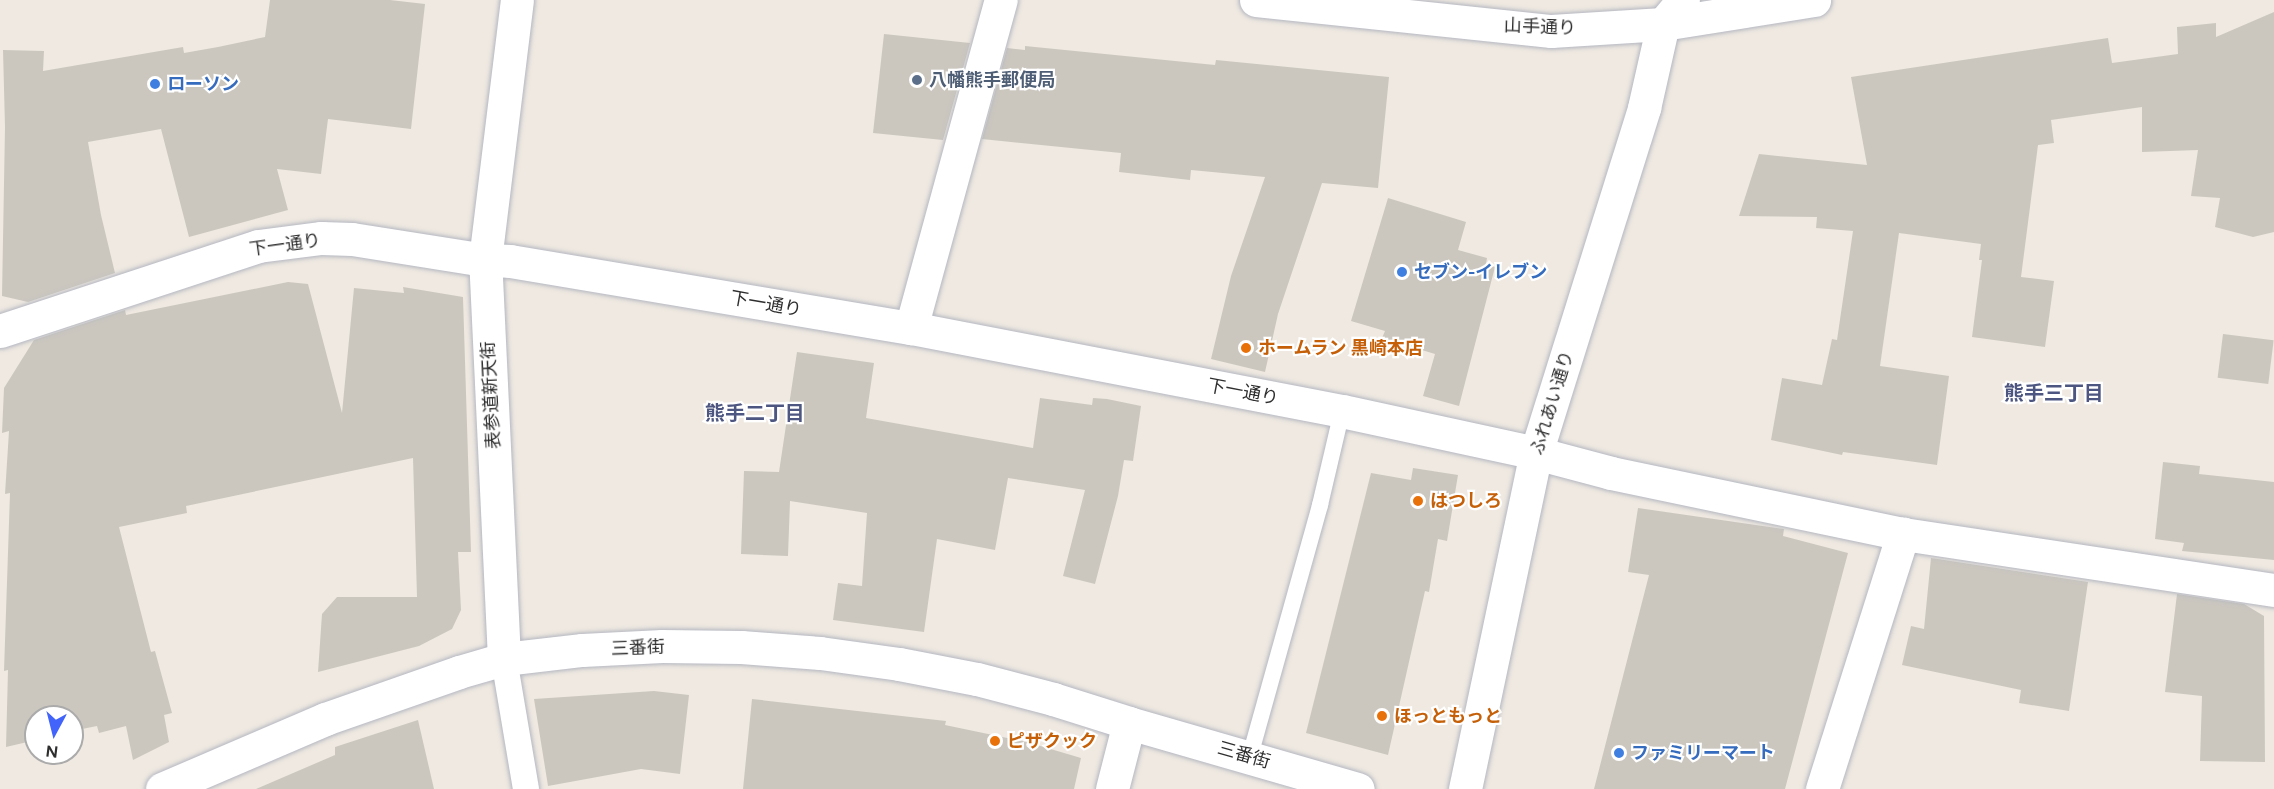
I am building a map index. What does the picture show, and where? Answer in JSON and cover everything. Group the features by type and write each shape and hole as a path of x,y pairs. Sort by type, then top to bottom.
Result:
{"street":[{"name":"表参道新天街","path":"517,0 485,260 504,659 526,789"},
{"path":"911,328 1000,0"},
{"name":"山手通り","path":"1256,0 1295,0"},
{"name":"山手通り","path":"1265,0 1551,31 1673,12 1814,0"},
{"name":"ふれあい通り","path":"1465,789 1536,453 1673,12"},
{"name":"下一通り","path":"0,331 258,246 289,241 352,239 485,260 510,261 911,328 1342,411 1536,453 1623,476 1903,534 2274,590"},
{"path":"1822,789 1903,534"},
{"name":"三番街","path":"162,789 325,718 504,659 662,646 741,647 820,653 899,664 977,679 1053,699 1358,789"},
{"path":"1112,789 1129,723"}],"lane":[{"path":"1250,756 1320,505 1342,411"}],"building":[{"path":"270,0 390,0 425,4 411,129 328,119 321,174 277,169 288,210 189,237 161,129 88,142 101,215 115,273 28,302 2,296 5,127 3,50 44,51 43,71 183,47 184,53 218,47 265,37"},
{"path":"2274,12 2274,232 2253,237 2215,227 2220,198 2191,196 2198,150 2142,152 2142,107 2051,120 2054,143 2038,145 2021,277 2054,281 2045,347 1972,337 1982,260 1979,260 1981,244 1899,233 1880,366 1949,376 1937,465 1843,452 1842,455 1771,440 1782,378 1822,385 1832,339 1837,340 1853,231 1816,228 1817,217 1739,216 1759,154 1867,165 1851,77 2108,38 2112,63 2178,54 2177,27 2216,23 2216,37"},
{"path":"884,34 970,43 943,140 873,133"},
{"path":"1025,46 1215,65 1216,60 1389,77 1378,188 1322,183 1278,314 1265,372 1211,359 1231,276 1265,177 1191,170 1190,180 1119,172 1121,153 982,139 1007,48 1025,50"},
{"path":"1388,198 1466,222 1458,250 1487,258 1486,264 1495,267 1459,406 1423,396 1435,354 1382,338 1385,331 1351,321"},
{"path":"288,282 308,284 342,413 354,288 404,293 403,287 463,297 471,552 458,552 461,610 452,629 419,646 318,672 322,614 337,597 417,597 413,458 186,506 187,513 119,527 151,652 155,651 172,713 164,715 169,742 133,760 126,726 99,733 97,726 84,729 84,705 24,705 24,743 6,747 8,670 4,671 10,493 5,494 9,431 2,433 4,388 34,340 125,310 126,315"},
{"path":"2223,334 2274,340 2268,384 2218,378"},
{"path":"797,352 874,363 866,418 1033,448 1040,398 1092,405 1093,398 1107,399 1141,406 1133,461 1124,460 1118,496 1095,584 1063,576 1085,490 1008,478 995,550 937,539 924,632 833,620 838,583 862,586 867,513 790,501 788,556 741,554 744,471 779,472"},
{"path":"2163,462 2200,466 2199,474 2274,482 2274,560 2182,551 2184,543 2155,539"},
{"path":"1413,468 1458,475 1447,541 1438,539 1429,592 1425,591 1388,755 1306,733 1371,473 1411,480"},
{"path":"1638,508 1784,529 1783,536 1848,553 1785,789 1594,789 1649,575 1628,572"},
{"path":"1931,558 2088,582 2069,711 2019,703 2021,690 1902,665 1911,626 1924,629"},
{"path":"2177,594 2244,604 2264,616 2265,762 2200,761 2202,696 2165,692"},
{"path":"654,691 689,695 680,774 641,769 548,786 534,699"},
{"path":"752,699 946,721 945,725 1027,742 1081,758 1074,789 743,789"},
{"path":"418,720 434,789 256,789 335,755 335,747"}],"place":[{"name":"八幡熊手郵便局","path":"917,80"},
{"name":"ローソン","path":"155,84"},
{"name":"セブン-イレブン","path":"1402,272"},
{"name":"ホームラン 黒崎本店","path":"1246,348"},
{"name":"はつしろ","path":"1418,501"},
{"name":"ほっともっと","path":"1382,716"},
{"name":"ピザクック","path":"995,741"},
{"name":"ファミリーマート","path":"1619,753"}],"district":[{"name":"熊手三丁目","path":"2054,393"},
{"name":"熊手二丁目","path":"755,413"}]}
